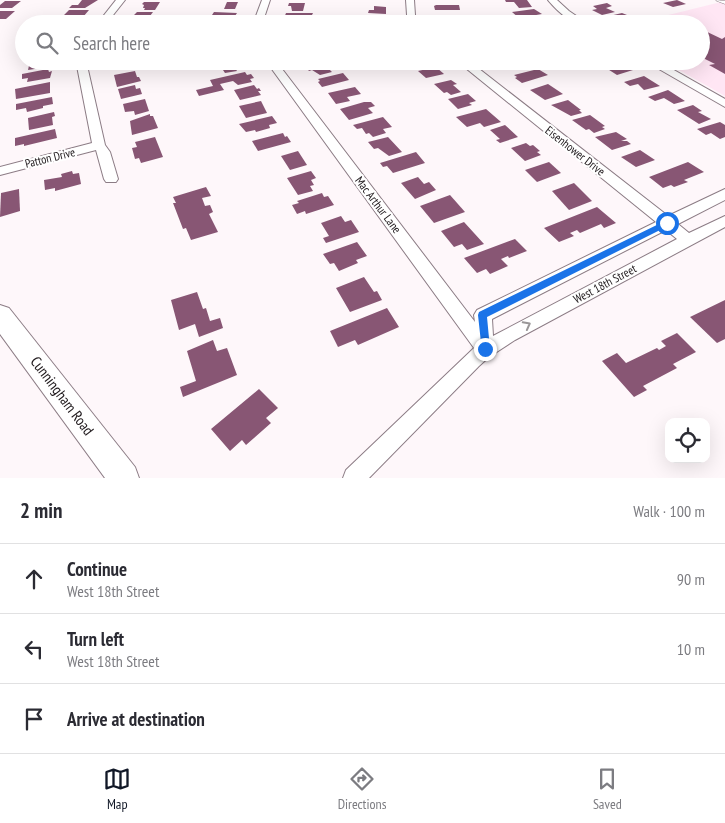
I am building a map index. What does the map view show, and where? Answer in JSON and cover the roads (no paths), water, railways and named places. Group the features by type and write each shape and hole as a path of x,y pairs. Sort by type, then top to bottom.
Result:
{"street":[{"path":"108,15 121,0"},
{"path":"260,15 266,0"},
{"path":"410,0 411,15"},
{"path":"552,0 569,15"},
{"path":"83,70 99,145 104,152 111,179"},
{"name":"Mac Arthur Lane","path":"278,70 485,349"},
{"name":"Eisenhower Drive","path":"473,70 688,240"},
{"path":"666,70 725,104"},
{"name":"Patton Drive","path":"0,170 99,145"},
{"name":"West 18th Street","path":"485,349 482,315 725,194"},
{"name":"West 18th Street","path":"354,478 459,372 485,349 509,334 725,221"},
{"name":"Cunningham Road","path":"0,315 124,478"}],"lane":[{"path":"718,0 725,3"}]}
